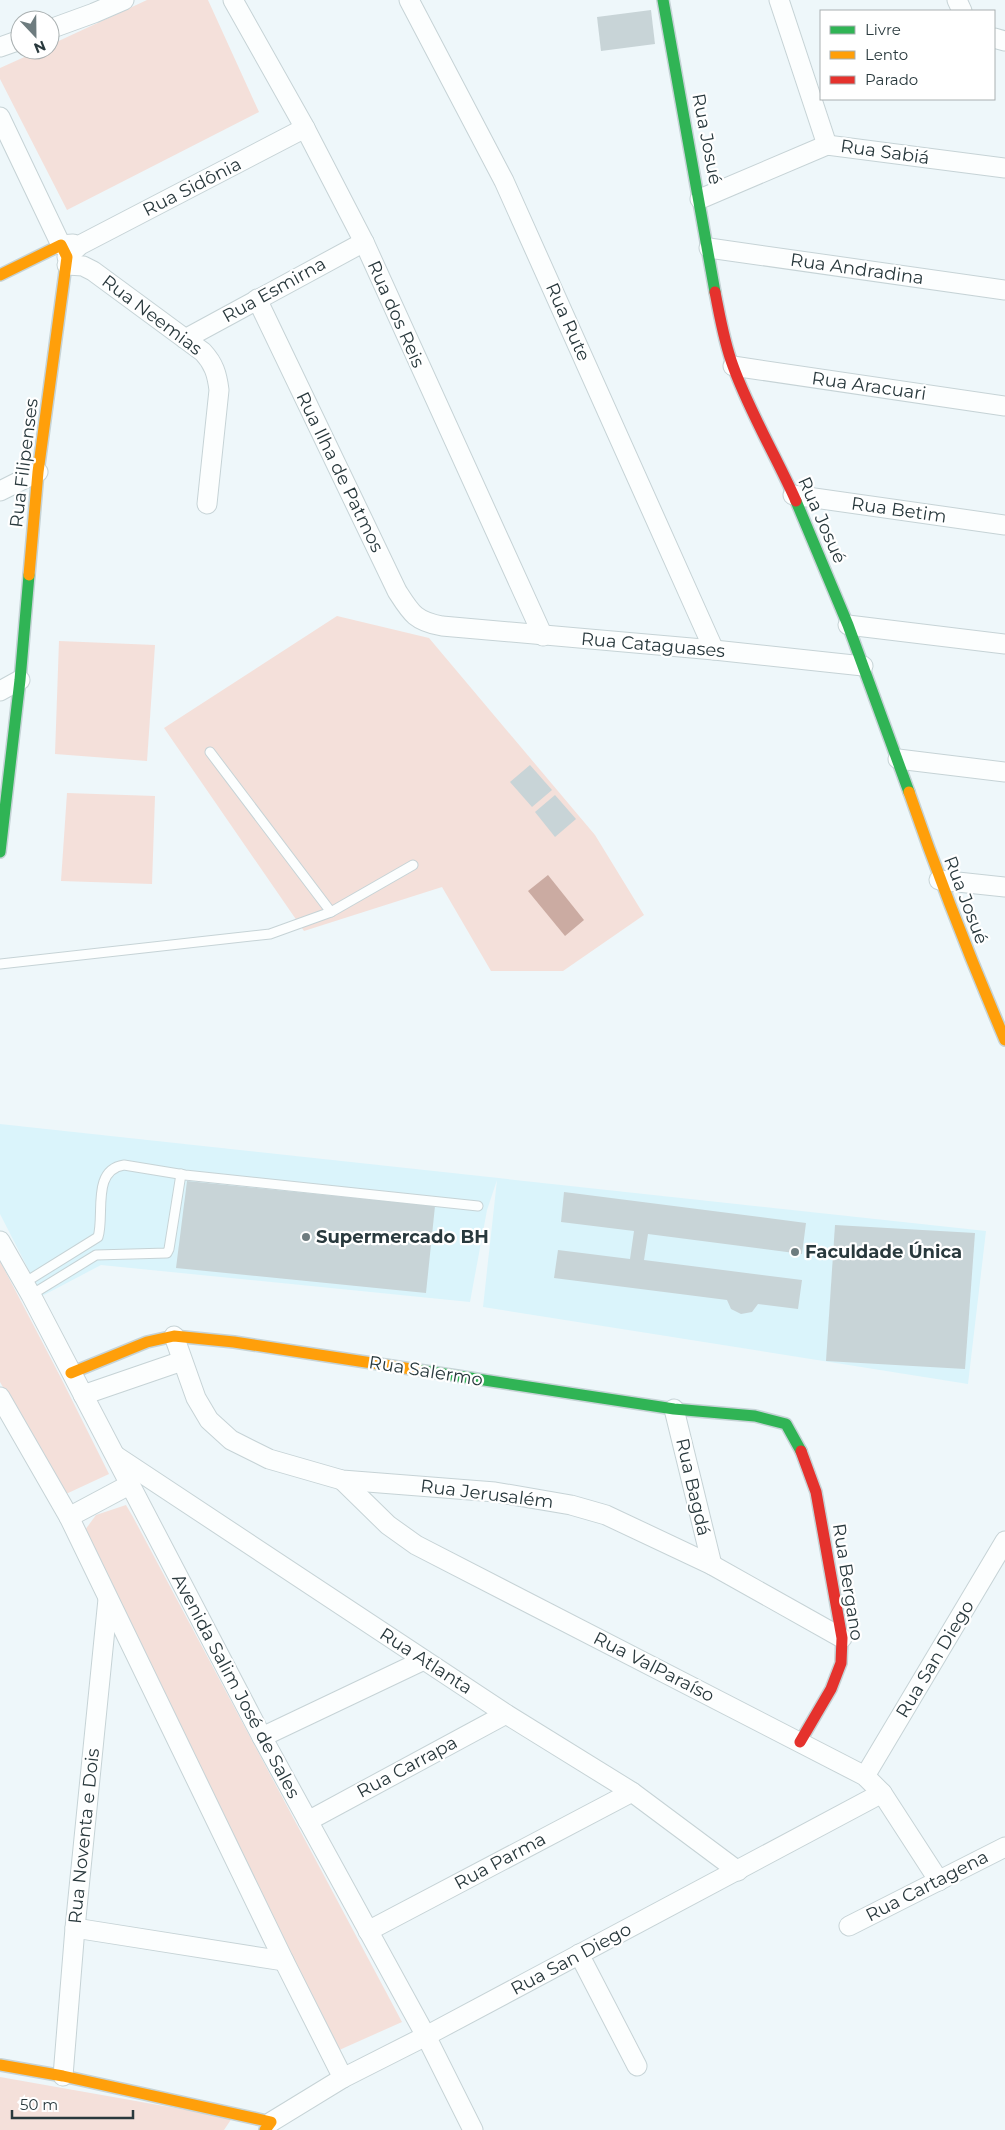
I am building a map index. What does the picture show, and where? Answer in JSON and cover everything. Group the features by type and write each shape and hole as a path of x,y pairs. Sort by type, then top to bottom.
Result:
{"street":[{"path":"60,26 94,14 124,0"},
{"name":"Rua dos Reis","path":"233,0 305,128 364,242 543,636"},
{"name":"Rua Rute","path":"409,0 504,181 714,650"},
{"name":"Rua Josué","path":"663,0 723,334 733,366 754,416 793,495 848,625 898,759 939,880 996,1001 1005,1040"},
{"name":"Rua Sabiá","path":"779,0 827,145 1005,168"},
{"path":"0,117 65,256"},
{"name":"Rua Sidônia","path":"0,275 65,256 305,128"},
{"path":"700,199 827,145"},
{"name":"Rua Esmirna","path":"185,339 364,242"},
{"name":"Rua Andradina","path":"709,248 1005,290"},
{"name":"Rua Neemias","path":"65,256 93,271 203,352 212,362 219,390 207,504"},
{"name":"Rua Filipenses","path":"0,852 20,680 38,472 65,256"},
{"name":"Rua Ilha de Patmos","path":"257,299 397,591 411,614 420,620 442,626"},
{"name":"Rua Aracuari","path":"733,366 1005,406"},
{"path":"0,491 38,472"},
{"name":"Rua Betim","path":"793,495 1005,524"},
{"path":"848,625 1005,644"},
{"name":"Rua Cataguases","path":"442,626 714,650 863,666"},
{"path":"0,691 20,680"},
{"path":"898,759 1005,772"},
{"path":"939,880 1005,887"},
{"name":"Avenida Salim José de Sales","path":"0,1241 28,1289 112,1454 262,1737 426,2036 473,2130"},
{"name":"Rua Salermo","path":"71,1374 147,1342 174,1336 234,1342 674,1409 755,1416 786,1424"},
{"name":"Rua Jerusalém","path":"174,1336 196,1398 209,1420 231,1440 269,1459 342,1480 495,1492 571,1505 606,1515 712,1566 842,1638"},
{"path":"83,1395 182,1361"},
{"path":"0,1397 69,1517 284,1961 343,2078"},
{"name":"Rua Bagdá","path":"674,1409 712,1566"},
{"name":"Rua Bergano","path":"786,1424 799,1446 816,1492 842,1638 841,1663 830,1689 800,1742"},
{"name":"Rua Atlanta","path":"112,1454 506,1714 632,1792 738,1870"},
{"name":"Rua ValParaíso","path":"342,1480 388,1525 416,1545 865,1776 882,1793 938,1881"},
{"path":"69,1517 129,1485"},
{"name":"Rua San Diego","path":"865,1776 1005,1541"},
{"name":"Rua Noventa e Dois","path":"63,2076 75,1928 108,1597"},
{"path":"262,1737 424,1660"},
{"name":"Rua Carrapa","path":"308,1820 506,1714"},
{"name":"Rua Parma","path":"368,1931 632,1792"},
{"name":"Rua San Diego","path":"268,2126 343,2078 426,2036 882,1793"},
{"name":"Rua Cartagena","path":"849,1926 1005,1847"},
{"path":"75,1928 284,1961"},
{"path":"579,1954 637,2066"},
{"path":"0,2065 63,2076 268,2126"}],"lane":[{"path":"210,752 331,912"},
{"path":"0,964 270,934 331,912 413,865"},
{"path":"28,1289 98,1237 102,1189 105,1179 116,1166 124,1165 181,1174 478,1206"},
{"path":"28,1289 96,1255 167,1253 170,1249 181,1174"}],"shaded area":[{"path":"147,0 208,0 259,112 67,210 0,79 0,68 18,60 60,60 60,40"},
{"path":"337,616 429,638 595,835 644,915 563,971 491,971 442,887 304,931 164,728"},
{"path":"59,641 155,645 147,761 55,754"},
{"path":"67,793 155,796 152,884 61,881"},
{"path":"548,875 584,920 565,936 528,891"},
{"path":"0,1124 986,1231 968,1384 483,1307 497,1180 487,1210 470,1302 101,1265 42,1296 0,1214"},
{"path":"0,1261 109,1474 66,1494 0,1382"},
{"path":"126,1505 402,2022 337,2051 85,1530 96,1515"},
{"path":"0,2077 232,2118 224,2130 0,2130"}],"building":[{"path":"651,10 655,44 601,51 597,17"},
{"path":"530,765 552,790 532,807 510,782"},
{"path":"555,795 576,819 555,837 535,812"},
{"name":"Supermercado BH","path":"187,1181 435,1206 426,1293 176,1268"},
{"name":"Faculdade Única","path":"564,1192 806,1223 802,1254 648,1234 644,1260 802,1280 798,1309 758,1304 752,1312 741,1314 731,1309 727,1300 554,1278 558,1250 630,1259 634,1231 561,1222"},
{"path":"835,1225 975,1233 965,1369 826,1361"}],"traffic: fast":[{"path":"663,0 715,292"},
{"path":"796,501 848,625 909,792"},
{"path":"0,852 20,680 29,575"},
{"path":"418,1370 674,1409 755,1416 786,1424 801,1451"}],"traffic: slow":[{"path":"0,275 61,245 67,257 38,472 29,575"},
{"path":"909,792 931,855 1005,1040"},
{"path":"71,1373 147,1342 174,1336 234,1342 418,1370"},
{"path":"0,2065 63,2076 271,2122 265,2130"}],"traffic: jam":[{"path":"715,292 733,366 747,401 796,501"},
{"path":"800,1742 831,1689 841,1663 842,1638 816,1492 801,1451"}],"place":[{"name":"Supermercado BH","path":"306,1237"},
{"name":"Faculdade Única","path":"795,1252"}]}
